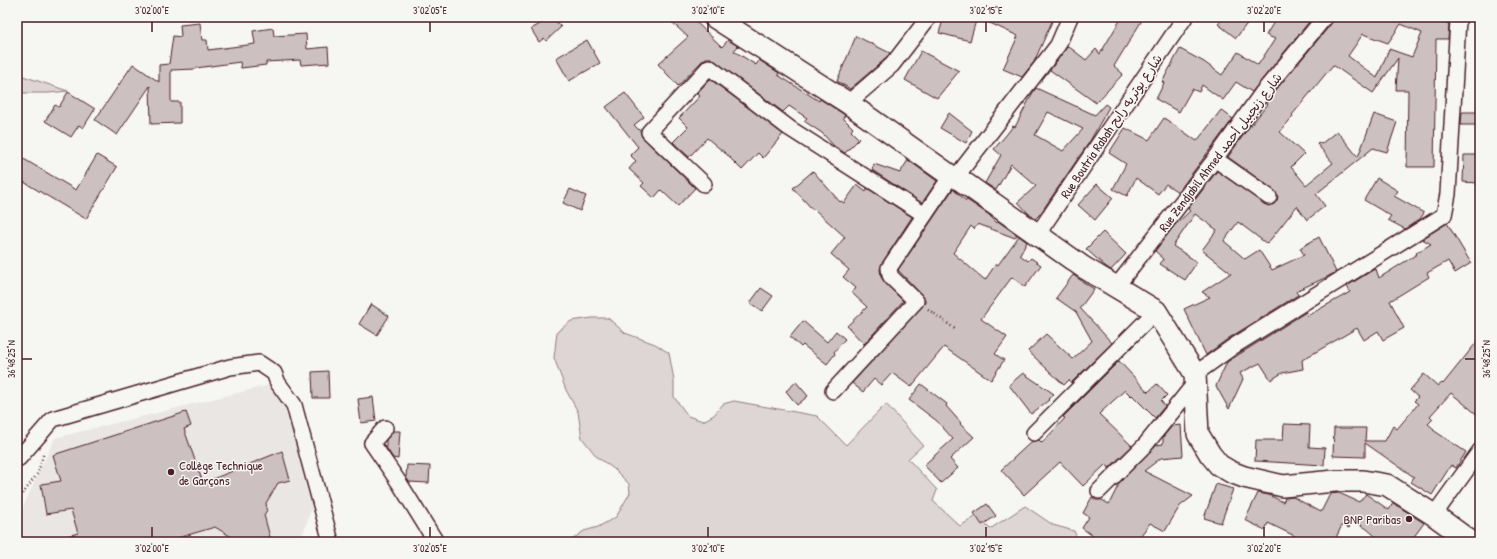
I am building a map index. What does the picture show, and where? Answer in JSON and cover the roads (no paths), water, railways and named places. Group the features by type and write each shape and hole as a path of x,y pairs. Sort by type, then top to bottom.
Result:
{"main road":[{"path":"714,17 848,103 1082,267 1156,311 1196,378 1198,434 1210,454 1219,464 1230,472 1244,477 1283,486 1342,481 1363,481 1387,485 1434,515 1471,542"}],"street":[{"path":"848,103 892,64 929,17"},
{"path":"833,391 916,301 892,278 889,268 954,176 1058,45 1070,17"},
{"name":"Rue Boutria Rabah شارع بوتريه رابح","path":"1037,235 1185,17"},
{"name":"Rue Zendjabil Ahmed شارع زنجبيل أحمد","path":"1116,287 1215,159 1262,93 1325,17"},
{"path":"1099,491 1146,444 1196,378 1234,346 1444,215 1448,194 1456,19"},
{"path":"704,184 649,132 709,67 790,128 926,215"},
{"path":"1215,159 1269,197"},
{"path":"1034,433 1156,311"},
{"path":"17,458 19,458 53,419 230,367 259,363 274,373 278,383 294,405 331,542"},
{"path":"385,428 372,443 400,484 436,542"},
{"path":"1434,515 1480,451"}],"place":[{"name":"Collège Technique de Garçons","path":"171,472"},
{"name":"BNP Paribas","path":"1409,519"}]}
